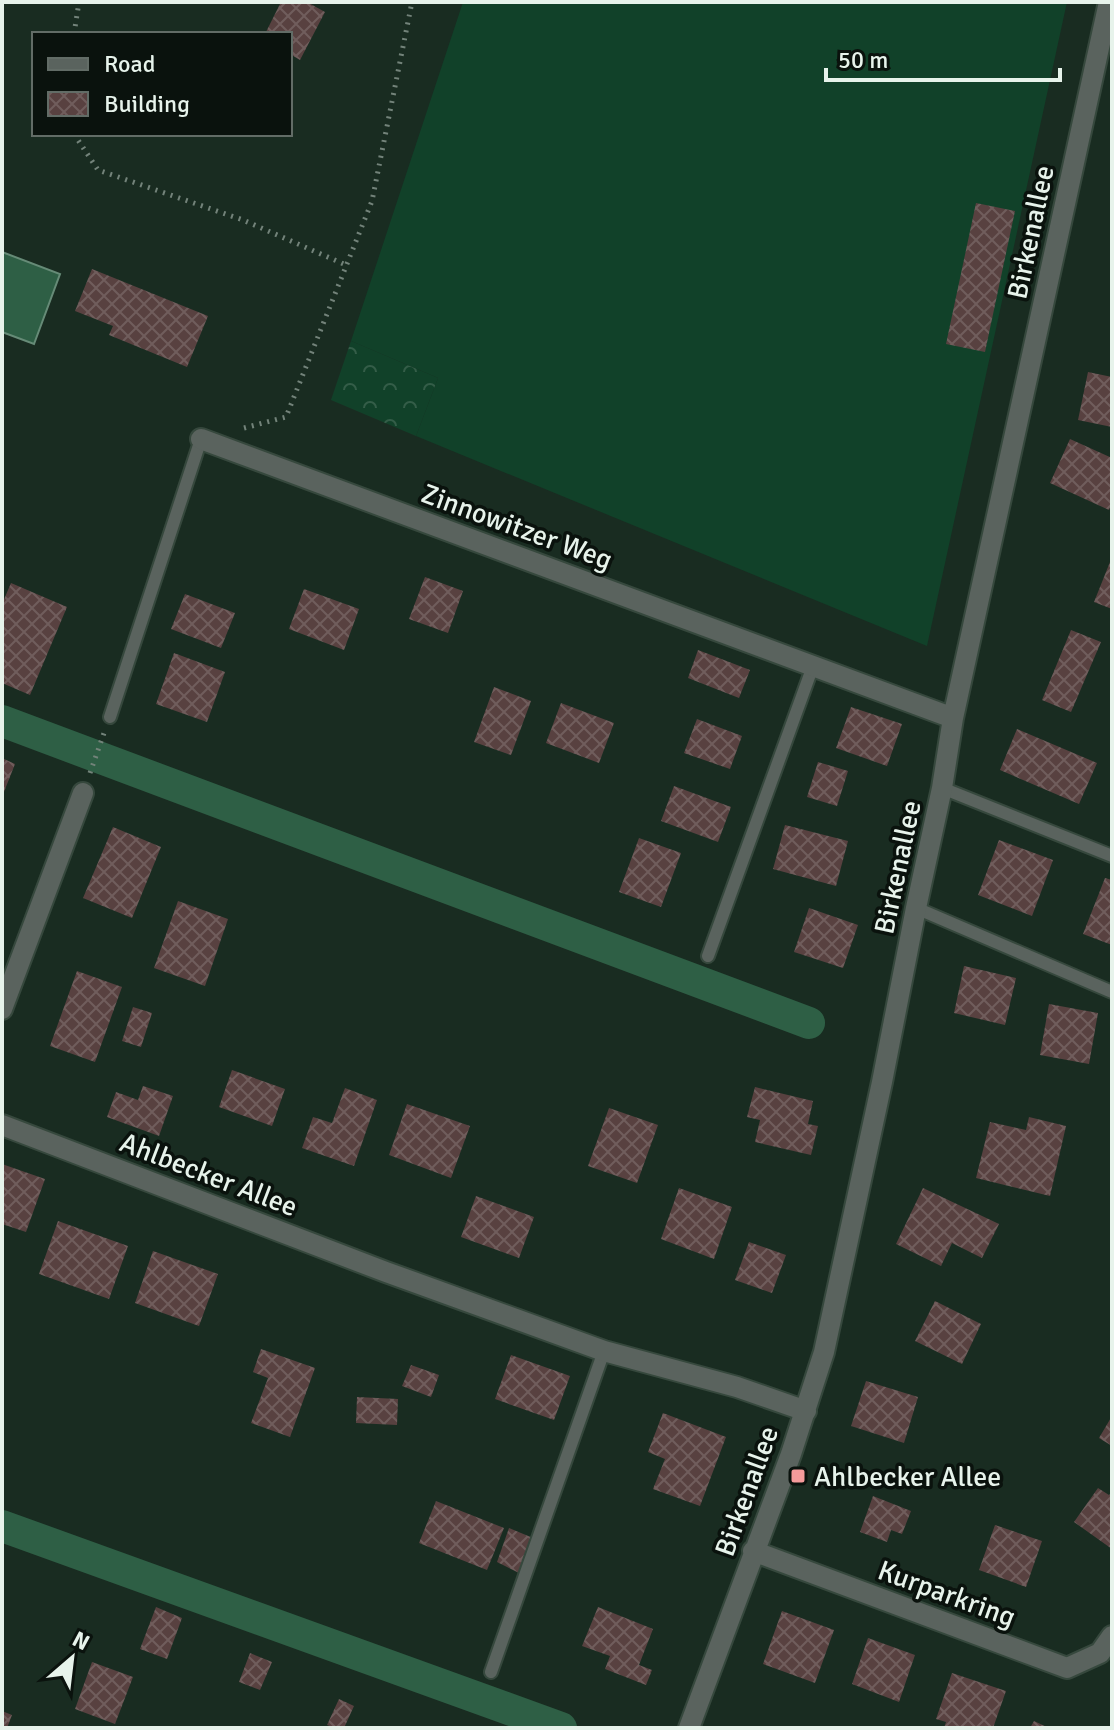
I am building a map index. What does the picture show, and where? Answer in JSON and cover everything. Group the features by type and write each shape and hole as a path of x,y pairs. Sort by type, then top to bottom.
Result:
{"street":[{"name":"Birkenallee","path":"689,1728 806,1411 824,1352 942,788 953,718 1109,2"},
{"name":"Zinnowitzer Weg","path":"201,439 953,718"},
{"path":"2,1009 83,793"},
{"name":"Ahlbecker Allee","path":"2,1125 386,1272 604,1351 737,1387 806,1411"},
{"name":"Kurparkring","path":"753,1551 1067,1668 1100,1653 1112,1636"}],"lane":[{"path":"110,717 201,439"},
{"path":"708,956 813,666"},
{"path":"942,788 1112,856"},
{"path":"916,908 1112,992"},
{"path":"491,1672 604,1351"}],"path":[{"path":"74,32 79,2"},
{"path":"243,428 286,417 372,201 412,2"},
{"path":"75,136 98,170 243,220 346,265"},
{"path":"83,793 110,717"}],"green space":[{"path":"463,2 1067,2 927,646 416,436 438,378 351,341"},
{"path":"351,341 438,378 416,436 331,400"}],"shaded area":[{"path":"2,252 60,274 34,344 2,332"}],"building":[{"path":"281,2 307,2 325,12 300,60 292,55 292,32 266,32"},
{"path":"976,203 1015,211 985,352 946,344"},
{"path":"92,269 208,316 187,367 109,335 113,326 75,311"},
{"path":"1088,372 1112,377 1112,427 1078,420"},
{"path":"1070,439 1112,458 1112,503 1109,510 1050,483"},
{"path":"1112,557 1112,609 1094,602"},
{"path":"425,577 463,591 448,633 409,619"},
{"path":"11,583 67,607 30,695 2,683 2,604"},
{"path":"304,589 359,609 344,650 289,629"},
{"path":"185,594 235,613 221,648 171,629"},
{"path":"1071,630 1101,642 1071,712 1042,700"},
{"path":"698,650 750,670 739,698 688,678"},
{"path":"174,653 225,672 207,722 156,704"},
{"path":"494,687 531,701 511,755 474,742"},
{"path":"561,703 614,723 599,763 546,743"},
{"path":"851,707 902,724 887,766 836,748"},
{"path":"697,719 742,736 730,769 684,753"},
{"path":"1017,729 1097,763 1079,804 1000,770"},
{"path":"2,758 15,764 2,797"},
{"path":"818,762 848,771 837,806 807,797"},
{"path":"674,786 731,807 718,842 661,821"},
{"path":"785,825 848,841 836,886 773,869"},
{"path":"113,827 161,847 132,918 83,898"},
{"path":"639,838 681,853 661,907 619,892"},
{"path":"999,840 1053,860 1032,916 978,895"},
{"path":"1105,878 1112,880 1112,945 1083,934"},
{"path":"178,901 228,919 205,986 154,968"},
{"path":"809,908 858,925 843,968 794,952"},
{"path":"964,966 1016,978 1005,1025 954,1013"},
{"path":"77,971 122,987 95,1062 50,1046"},
{"path":"1049,1004 1098,1013 1089,1064 1040,1055"},
{"path":"133,1007 152,1013 141,1047 122,1041"},
{"path":"232,1070 285,1089 272,1126 219,1107"},
{"path":"143,1086 173,1096 159,1136 107,1117 116,1092 138,1100"},
{"path":"755,1087 813,1101 808,1124 818,1126 811,1155 755,1142 760,1120 747,1117"},
{"path":"345,1088 377,1100 354,1166 302,1148 313,1117 332,1123"},
{"path":"407,1104 470,1126 451,1178 389,1155"},
{"path":"609,1108 658,1125 637,1183 588,1166"},
{"path":"1029,1117 1066,1126 1050,1196 976,1178 990,1122 1026,1130"},
{"path":"2,1164 45,1179 26,1232 2,1224"},
{"path":"679,1188 732,1207 714,1259 661,1239"},
{"path":"923,1188 999,1224 982,1258 952,1243 941,1266 896,1244"},
{"path":"476,1196 534,1217 519,1258 461,1237"},
{"path":"58,1221 128,1246 109,1299 39,1274"},
{"path":"749,1242 786,1255 772,1293 735,1280"},
{"path":"153,1251 218,1274 199,1326 135,1303"},
{"path":"935,1301 981,1324 962,1364 915,1341"},
{"path":"261,1349 315,1368 290,1437 251,1423 268,1378 253,1372"},
{"path":"511,1355 570,1376 554,1420 495,1399"},
{"path":"411,1365 439,1375 431,1397 402,1386"},
{"path":"866,1381 918,1397 904,1443 851,1426"},
{"path":"357,1397 398,1399 397,1425 356,1423"},
{"path":"663,1413 726,1437 700,1506 653,1489 665,1459 648,1452"},
{"path":"1112,1416 1112,1446 1099,1438"},
{"path":"1098,1488 1109,1495 1112,1492 1112,1549 1074,1522"},
{"path":"873,1496 911,1511 902,1534 891,1530 887,1542 860,1532"},
{"path":"436,1501 504,1528 487,1570 419,1543"},
{"path":"995,1525 1042,1541 1026,1587 979,1570"},
{"path":"509,1528 533,1538 521,1574 497,1562"},
{"path":"156,1607 182,1618 167,1659 140,1649"},
{"path":"598,1607 653,1629 639,1665 652,1670 646,1685 605,1669 610,1656 582,1646"},
{"path":"782,1611 834,1630 815,1683 763,1664"},
{"path":"868,1638 915,1655 899,1702 852,1684"},
{"path":"250,1653 272,1662 260,1690 239,1682"},
{"path":"92,1662 133,1677 115,1724 75,1709"},
{"path":"952,1673 1006,1691 993,1728 944,1728 946,1722 936,1719"},
{"path":"339,1699 354,1706 344,1728 327,1725"},
{"path":"2,1711 12,1715 7,1728 2,1728"},
{"path":"1034,1721 1049,1728 1030,1728"}],"waterway":[{"path":"2,721 809,1023"},
{"path":"2,1526 561,1728"}],"place":[{"name":"Ahlbecker Allee","path":"798,1476"}]}
